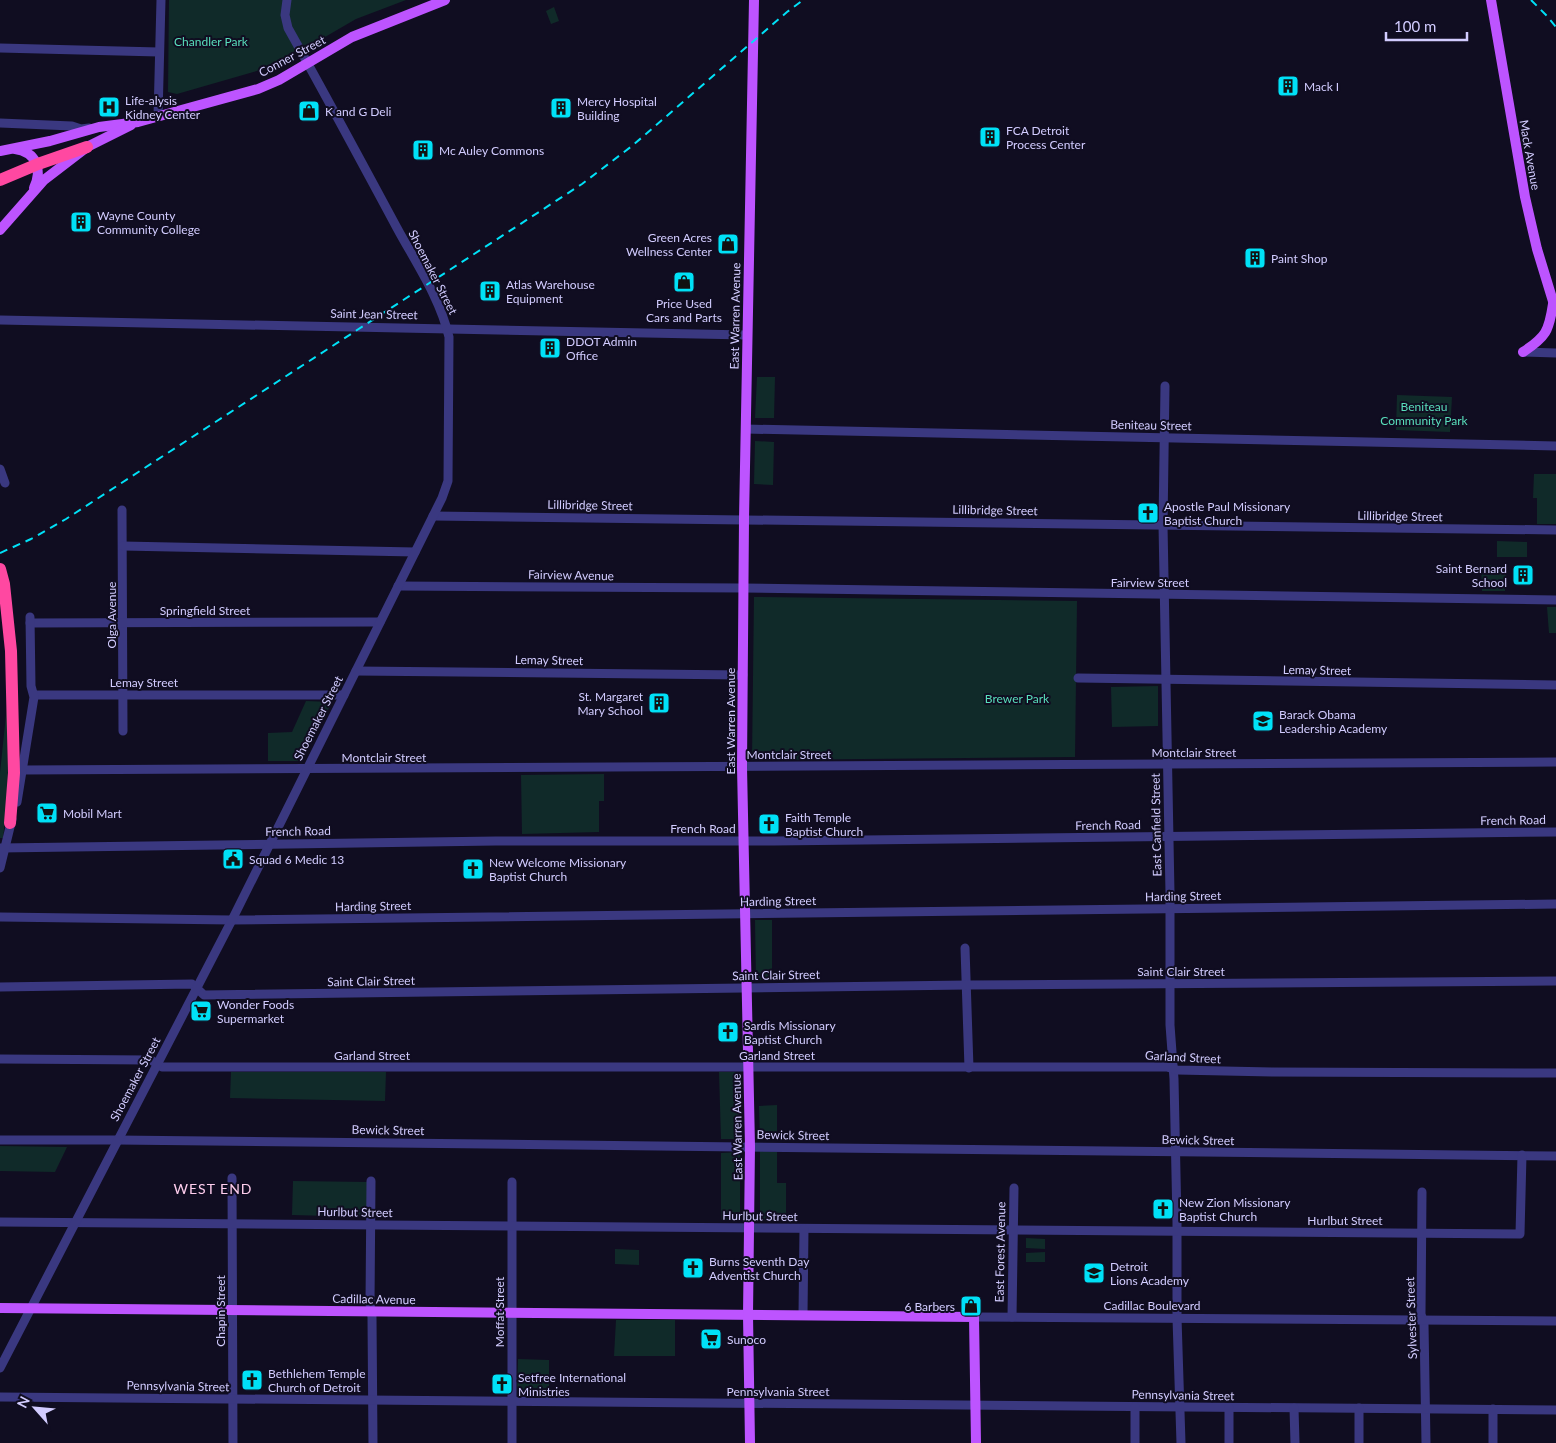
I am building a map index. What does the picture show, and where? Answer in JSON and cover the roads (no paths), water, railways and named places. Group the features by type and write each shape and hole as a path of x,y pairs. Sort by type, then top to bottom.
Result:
{"highway":[{"path":"0,180 38,164 86,148"},
{"path":"0,569 4,584 11,651 14,773 10,823"}],"main road":[{"name":"Conner Street","path":"0,151 73,135 99,127 138,122 258,88 279,80 352,37 445,0"},
{"name":"East Warren Avenue","path":"750,1443 748,1315 750,1146 743,841 742,675 754,0"},
{"name":"Mack Avenue","path":"1492,4 1536,249 1555,307"},
{"path":"0,230 44,180 86,148 138,122"},
{"path":"14,148 26,151 38,164 37,181 24,201"},
{"path":"1523,352 1534,345 1548,330 1555,307"},
{"name":"Cadillac Avenue","path":"0,1308 748,1315"},
{"name":"Cadillac Boulevard","path":"748,1315 974,1316"},
{"path":"974,1316 976,1443"}],"street":[{"path":"158,116 161,0"},
{"name":"Shoemaker Street","path":"0,1368 232,920 442,498 448,481 449,345 443,314 287,25 284,11 287,0"},
{"path":"0,48 160,52"},
{"path":"0,124 72,126 80,129 99,127"},
{"name":"Saint Jean Street","path":"0,320 747,335"},
{"path":"1523,352 1556,353"},
{"name":"East Canfield Street","path":"1165,386 1162,525 1181,1443"},
{"name":"Beniteau Street","path":"746,429 1556,446"},
{"path":"0,469 5,483"},
{"name":"Olga Avenue","path":"122,510 123,731"},
{"name":"Lillibridge Street","path":"433,516 1556,530"},
{"path":"123,546 415,552"},
{"name":"Fairview Avenue","path":"398,586 744,588"},
{"name":"Fairview Street","path":"744,588 1556,600"},
{"name":"Springfield Street","path":"34,695 31,686 30,620 380,622"},
{"name":"Lemay Street","path":"356,671 742,675"},
{"name":"Lemay Street","path":"1078,678 1166,681 1556,686"},
{"path":"0,868 2,848 15,811 34,695"},
{"name":"Lemay Street","path":"34,695 344,695"},
{"name":"Montclair Street","path":"23,770 1556,762"},
{"name":"French Road","path":"2,848 496,841 743,841 1556,832"},
{"name":"Harding Street","path":"0,916 232,920 1556,904"},
{"path":"966,948 969,1068"},
{"name":"Saint Clair Street","path":"0,987 192,984 204,995 966,985 1556,981"},
{"name":"Garland Street","path":"0,1059 151,1060 162,1067 1167,1067 1172,1070 1272,1072 1556,1073"},
{"name":"Bewick Street","path":"0,1140 750,1146 1556,1156"},
{"name":"Hurlbut Street","path":"0,1222 1520,1234 1522,1155"},
{"name":"Chapin Street","path":"232,1178 233,1443"},
{"path":"371,1181 373,1443"},
{"name":"Moffat Street","path":"512,1182 512,1443"},
{"name":"East Forest Avenue","path":"1012,1317 1014,1188"},
{"name":"Sylvester Street","path":"1422,1192 1421,1314 1424,1324 1426,1443"},
{"path":"803,1315 804,1229"},
{"name":"Cadillac Boulevard","path":"974,1316 1556,1321"},
{"name":"Pennsylvania Street","path":"0,1397 1556,1410"},
{"path":"1135,1406 1135,1443"},
{"path":"1229,1408 1229,1443"},
{"path":"1294,1408 1295,1443"},
{"path":"1359,1408 1359,1443"},
{"path":"1492,1409 1493,1443"}],"railway":[{"path":"0,553 31,539 66,519 582,184 632,146 803,0"},
{"path":"1531,0 1556,27"}],"place":[{"name":"Mack I","path":"1288,86"},
{"name":"Life-alysis Kidney Center","path":"109,107"},
{"name":"Mercy Hospital Building","path":"561,108"},
{"name":"K and G Deli","path":"309,111"},
{"name":"FCA Detroit Process Center","path":"990,137"},
{"name":"Mc Auley Commons","path":"423,150"},
{"name":"Wayne County Community College","path":"81,222"},
{"name":"Green Acres Wellness Center","path":"728,244"},
{"name":"Paint Shop","path":"1255,258"},
{"name":"Price Used Cars and Parts","path":"684,282"},
{"name":"Atlas Warehouse Equipment","path":"490,291"},
{"name":"DDOT Admin Office","path":"550,348"},
{"name":"Apostle Paul Missionary Baptist Church","path":"1148,513"},
{"name":"Saint Bernard School","path":"1523,575"},
{"name":"St. Margaret Mary School","path":"659,703"},
{"name":"Barack Obama Leadership Academy","path":"1263,721"},
{"name":"Mobil Mart","path":"47,813"},
{"name":"Faith Temple Baptist Church","path":"769,824"},
{"name":"Squad 6 Medic 13","path":"233,859"},
{"name":"New Welcome Missionary Baptist Church","path":"473,869"},
{"name":"Wonder Foods Supermarket","path":"201,1011"},
{"name":"Sardis Missionary Baptist Church","path":"728,1032"},
{"name":"New Zion Missionary Baptist Church","path":"1163,1209"},
{"name":"Burns Seventh Day Adventist Church","path":"693,1268"},
{"name":"Detroit Lions Academy","path":"1094,1273"},
{"name":"6 Barbers","path":"971,1306"},
{"name":"Sunoco","path":"711,1339"},
{"name":"Bethlehem Temple Church of Detroit","path":"252,1380"},
{"name":"Setfree International Ministries","path":"502,1384"}],"district":[{"name":"WEST END","path":"213,1188"}],"park label":[{"name":"Chandler Park","path":"211,41"},
{"name":"Beniteau Community Park","path":"1424,413"},
{"name":"Brewer Park","path":"1017,698"}]}
